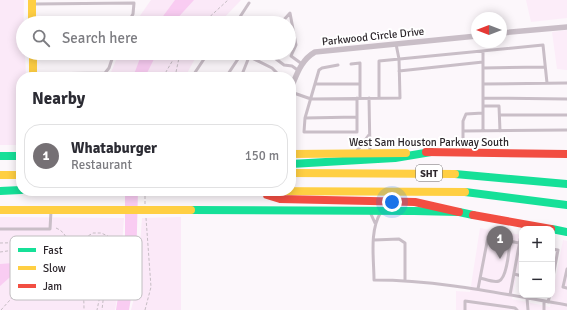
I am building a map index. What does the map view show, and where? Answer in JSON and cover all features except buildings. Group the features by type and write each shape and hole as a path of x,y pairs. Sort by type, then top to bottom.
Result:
{"main road":[{"path":"32,2 32,16"},
{"path":"33,60 33,72"},
{"path":"296,164 395,158 431,152"},
{"name":"West Sam Houston Parkway South","path":"296,154 463,152 567,154"},
{"path":"0,156 16,156"},
{"name":"SHT","path":"296,173 439,174 506,178 567,184"},
{"path":"0,175 16,175"},
{"path":"0,191 16,190"},
{"name":"SHT","path":"296,191 458,191 567,205"},
{"path":"269,196 280,199 415,202 535,226"},
{"path":"0,210 459,212"},
{"path":"555,230 567,232"}],"street":[{"path":"507,32 567,26"},
{"name":"Parkwood Circle Drive","path":"296,77 306,59 316,52 471,37"}],"lane":[{"path":"32,2 134,3 133,16"},
{"path":"241,16 249,3"},
{"path":"296,94 310,99 400,98 399,59 396,44"},
{"path":"379,98 379,61 542,45 547,84"},
{"path":"483,51 483,131"},
{"path":"105,72 109,68 112,60"},
{"path":"195,72 203,60"},
{"path":"229,72 237,60"},
{"path":"243,72 247,60"},
{"path":"257,60 272,68 275,72"},
{"path":"277,60 284,65 292,66 299,71"},
{"path":"296,60 302,64"},
{"path":"399,71 483,62"},
{"path":"338,65 322,68 304,118 304,132 357,132 360,63 351,64"},
{"path":"483,68 545,67"},
{"path":"483,84 567,83"},
{"path":"315,84 360,84"},
{"path":"369,98 370,153"},
{"path":"483,98 567,99"},
{"path":"483,106 499,106 500,131"},
{"path":"463,152 464,116 466,114 483,113"},
{"path":"500,115 567,115"},
{"path":"304,118 357,116"},
{"path":"463,131 567,130"},
{"path":"356,153 369,135"},
{"path":"50,229 51,211"},
{"path":"370,211 375,223 374,280 405,280 478,289 519,297"},
{"path":"375,223 382,211"},
{"path":"0,229 56,228"},
{"path":"478,289 488,238 510,242 519,246"},
{"path":"374,240 399,239 405,243 405,280"},
{"path":"480,278 498,282 501,280 505,274 510,242"},
{"path":"555,250 558,250 555,266"},
{"path":"510,295 519,251"},
{"path":"567,269 564,287 567,288"},
{"path":"514,274 519,275"},
{"path":"528,310 527,298 567,305"},
{"path":"548,302 549,298"},
{"path":"465,310 465,301 506,305 517,310"},
{"path":"544,301 544,310"}],"path":[{"path":"211,16 228,0"},
{"path":"166,72 174,60"},
{"path":"176,72 179,60"},
{"path":"145,196 147,211 151,287 145,310"},
{"path":"56,228 61,230 66,236"},
{"path":"89,236 101,233 108,236"},
{"path":"0,252 10,251"},
{"path":"1,310 10,300"},
{"path":"83,300 84,310"},
{"path":"97,310 99,300"},
{"path":"102,310 103,300"}],"shaded area":[{"path":"0,0 24,0 24,16 16,16 16,60 25,60 26,72 16,72 16,145 0,145"},
{"path":"151,0 241,0 226,16 140,16"},
{"path":"175,0 194,0 179,16 163,16"},
{"path":"526,0 567,0 567,18 531,22"},
{"path":"567,30 567,70 557,69 552,32"},
{"path":"116,60 194,60 188,72 111,72"},
{"path":"139,60 154,60 148,72 135,72"},
{"path":"125,196 138,196 137,236 125,236"},
{"path":"0,217 124,218 123,236 10,236 10,300 117,300 115,310 0,310"},
{"path":"181,217 181,310 131,310 134,300 142,300 142,236 141,236 142,218"},
{"path":"480,228 519,234 519,263 512,299 550,307 552,298 555,298 555,281 563,240 567,241 567,310 456,310 456,291 470,292"},
{"path":"10,263 10,277 0,286 0,264"},
{"path":"118,300 131,300 129,310 116,310"}],"traffic: fast":[{"path":"296,164 395,158 431,152"},
{"path":"0,156 16,156"},
{"path":"455,174 567,184"},
{"path":"0,191 16,190"},
{"path":"465,192 567,205"},
{"path":"191,210 414,211 459,212 473,215"},
{"path":"555,230 567,232"}],"traffic: slow":[{"path":"32,0 32,16"},
{"path":"33,60 33,72"},
{"path":"296,154 406,153"},
{"path":"296,173 455,174"},
{"path":"0,175 16,175"},
{"path":"296,191 465,192"},
{"path":"0,210 191,210"}],"traffic: jam":[{"path":"426,152 567,154"},
{"path":"270,196 280,199 415,202 459,212"},
{"path":"473,215 534,226"}],"place":[{"name":"Whataburger","path":"500,259"}]}
